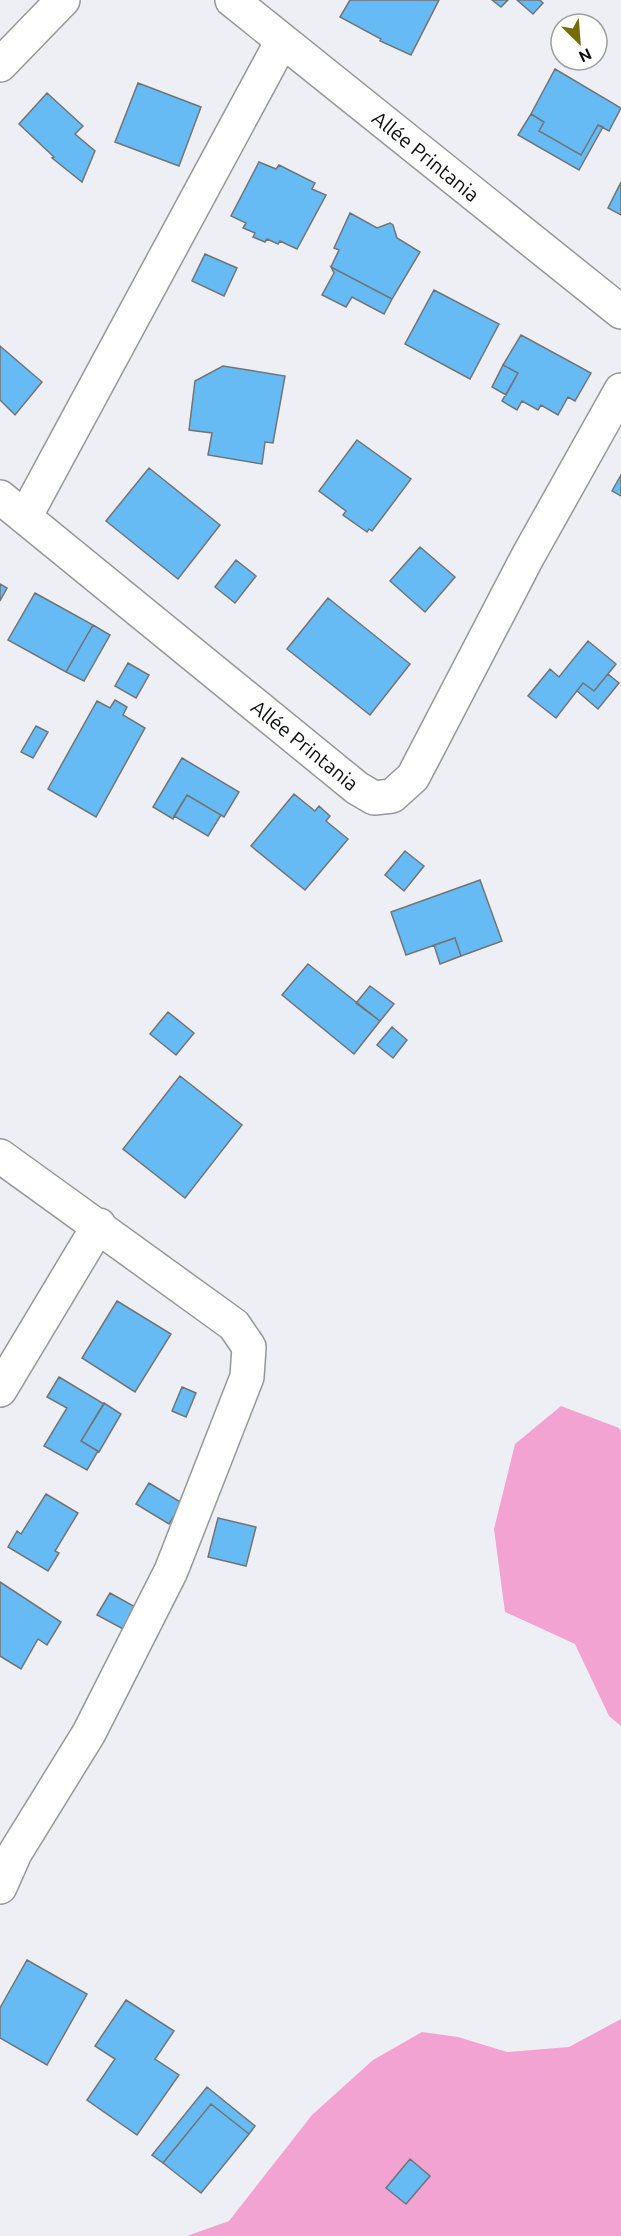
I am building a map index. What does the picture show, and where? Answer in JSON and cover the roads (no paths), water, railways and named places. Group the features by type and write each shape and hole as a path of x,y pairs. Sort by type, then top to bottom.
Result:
{"street":[{"path":"0,65 63,0"},
{"name":"Allée Printania","path":"232,0 621,312"},
{"path":"26,517 282,41"},
{"name":"Allée Printania","path":"0,497 357,788 374,798 392,796 413,777 434,742 528,556 621,390"},
{"path":"0,1156 99,1225 234,1325 249,1347 247,1377 171,1571 89,1733 15,1853 0,1887"},
{"path":"0,1390 99,1225"}]}
